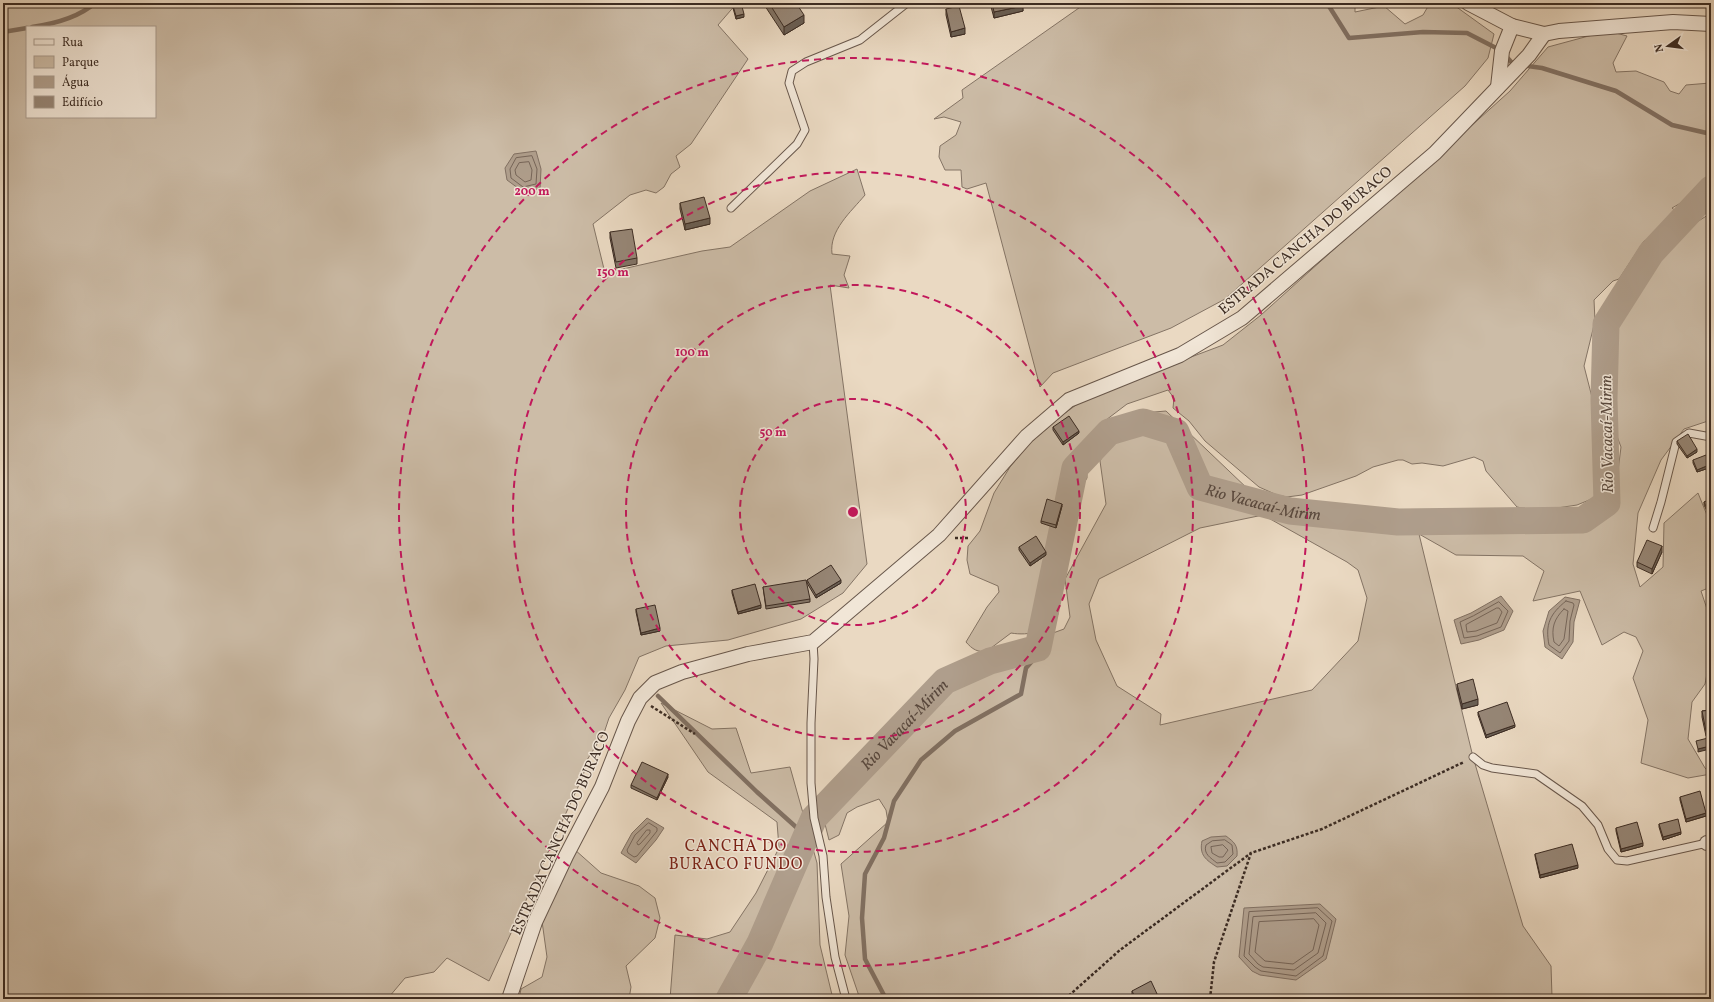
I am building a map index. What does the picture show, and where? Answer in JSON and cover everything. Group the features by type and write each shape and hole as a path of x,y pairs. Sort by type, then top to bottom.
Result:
{"street":[{"path":"1468,3 1512,26 1544,34 1559,31 1673,22 1711,24"},
{"path":"1498,88 1502,51 1512,26"},
{"name":"ESTRADA CANCHA DO BURACO","path":"509,999 535,922 566,856 602,787 628,721 640,698 656,683 682,672 748,654 813,642 939,535 1027,436 1069,400 1180,355 1242,318 1435,153 1512,74 1529,55 1544,34"}],"lane":[{"path":"731,208 797,144 805,130 789,83 792,71 806,62 860,40 907,3"},
{"path":"1653,528 1676,442 1689,433 1711,437"},
{"path":"813,642 814,659 811,723 811,783 814,818 823,856 826,897 835,957 846,999"},
{"path":"1473,757 1492,768 1536,774 1582,806 1598,825 1608,849 1617,860 1627,861 1709,843"}],"path":[{"path":"640,698 695,734"},
{"path":"1065,999 1120,950 1251,853 1322,829 1473,757"},
{"path":"1210,999 1214,962 1251,853"}],"green space":[{"path":"3,3 737,3 718,25 748,59 691,144 676,156 680,167 671,174 664,187 656,193 646,190 630,195 593,224 605,273 702,251 730,247 810,191 857,169 865,195 837,229 832,245 832,254 850,256 844,275 849,288 830,285 867,564 843,593 801,619 728,640 666,646 639,657 625,690 609,718 604,733 587,760 583,776 489,981 447,958 434,972 405,978 389,997 390,999 3,999"},
{"path":"1086,3 1355,3 1355,12 1384,6 1405,24 1423,15 1430,3 1451,3 1494,34 1488,58 1465,86 1225,299 1171,328 1053,373 1040,387 986,183 967,189 962,187 961,170 945,170 939,157 940,146 956,135 961,122 944,117 934,119 963,98 962,90"},
{"path":"1616,33 1627,36 1613,63 1616,72 1636,71 1664,82 1670,91 1679,94 1686,85 1710,83 1711,80 1711,141 1709,148 1711,172 1700,192 1672,208 1681,215 1672,229 1644,241 1619,279 1613,281 1594,300 1595,321 1584,366 1600,435 1602,472 1594,498 1577,505 1537,511 1517,507 1486,471 1483,461 1474,457 1443,466 1422,463 1412,464 1403,460 1398,460 1373,467 1356,476 1302,495 1287,497 1277,495 1259,487 1205,441 1189,421 1173,408 1174,398 1168,390 1127,404 1106,420 1087,462 1087,478 1073,501 1073,528 1058,582 1058,614 1055,620 1045,629 1025,634 1011,633 987,651 978,651 966,642 987,607 999,592 998,586 970,574 967,560 968,546 980,531 994,493 1010,467 1030,443 1065,413 1090,395 1223,345 1261,315 1510,91 1548,47 1596,34"},
{"path":"1711,213 1711,420 1684,429 1661,460 1638,513 1633,564 1640,587 1663,567 1664,523 1698,493 1711,525 1711,587 1701,591 1707,609 1711,613 1711,653 1705,684 1692,702 1688,739 1705,768 1711,774 1688,778 1641,763 1648,720 1633,678 1643,651 1636,637 1624,632 1602,645 1580,591 1533,601 1544,571 1523,556 1456,555 1419,534 1473,757 1523,926 1551,966 1552,997 1555,999 860,999 845,955 849,916 841,864 888,822 886,810 879,799 857,807 847,813 839,835 829,840 823,816 901,725 979,660 1064,629 1070,617 1065,579 1106,504 1100,461 1112,437 1143,413 1166,411 1250,491 1295,506 1338,506 1378,520 1404,510 1495,518 1602,514 1614,503 1621,447 1606,407 1609,311 1652,243 1664,243","holes":["1263,515 1347,562 1358,570 1367,598 1358,641 1312,690 1160,725 1161,714 1117,686 1096,640 1089,604 1099,579 1200,528"]},
{"path":"661,703 712,729 736,728 751,773 790,767 817,863 820,945 833,999 670,999 675,935 707,939 730,932 756,893 779,848 777,822 708,772"},
{"path":"574,849 601,873 639,886 655,898 660,918 655,938 626,966 631,987 629,999 519,999 521,989 542,977 547,957 541,914"}],"water":[{"path":"536,151 541,169 540,189 522,191 507,180 505,168 514,154"},
{"path":"1501,596 1513,611 1504,630 1479,640 1461,644 1454,620 1471,613"},
{"path":"1565,597 1580,600 1574,622 1573,642 1562,659 1545,647 1543,631 1549,611"},
{"path":"647,818 664,828 656,840 636,863 621,853 632,833"},
{"path":"1226,836 1235,844 1237,856 1227,866 1217,867 1204,857 1201,846 1202,841 1211,837"},
{"path":"1320,904 1336,919 1326,959 1296,980 1260,975 1252,971 1239,957 1244,908"}],"building":[{"path":"741,3 744,14 736,16 733,6"},
{"path":"769,3 796,3 804,15 784,27"},
{"path":"992,3 1022,3 1023,6 994,12"},
{"path":"959,6 965,28 951,32 946,9"},
{"path":"704,197 710,218 685,224 680,203"},
{"path":"632,229 637,258 616,262 610,232"},
{"path":"1069,416 1079,431 1063,442 1053,427"},
{"path":"1688,434 1697,449 1687,456 1677,441"},
{"path":"1706,455 1709,465 1697,470 1693,460"},
{"path":"1047,499 1062,504 1056,525 1041,521"},
{"path":"1711,499 1711,517 1704,502"},
{"path":"1036,536 1046,552 1030,563 1019,547"},
{"path":"1647,540 1662,546 1652,569 1637,562"},
{"path":"831,565 841,580 816,595 807,580"},
{"path":"806,580 810,599 766,606 763,587"},
{"path":"755,584 761,605 738,612 732,590"},
{"path":"655,605 660,628 641,633 636,609"},
{"path":"1473,679 1478,699 1462,704 1457,684"},
{"path":"1507,702 1515,725 1486,735 1478,712"},
{"path":"1711,710 1711,730 1706,731 1702,711"},
{"path":"1708,738 1710,746 1698,749 1696,741"},
{"path":"642,762 668,774 657,798 631,785"},
{"path":"1700,791 1706,813 1686,819 1680,797"},
{"path":"1708,815 1711,815 1711,829"},
{"path":"1678,819 1681,832 1663,837 1659,824"},
{"path":"1637,822 1643,843 1621,849 1616,828"},
{"path":"1572,844 1578,865 1540,875 1535,854"},
{"path":"1151,981 1158,996 1152,999 1136,999 1132,991"}],"waterway":[{"path":"37,26 65,20 81,13 95,3"},
{"path":"1327,3 1349,38 1423,32 1467,33 1500,50"},
{"path":"3,32 26,28"},
{"path":"1505,55 1513,64 1542,68 1616,91 1672,125 1711,134"},
{"name":"Rio Vacacaí-Mirim","path":"729,999 760,943 814,818 945,681 990,661 1038,648 1075,468 1109,432 1143,422 1176,432 1200,487 1290,511 1398,522 1583,520 1607,503 1604,399 1606,324 1651,253 1711,189"},
{"path":"886,999 865,959 862,918 865,874 884,838 894,801 921,760 955,731 1021,694 1026,668 1033,660 1038,648"},
{"path":"658,696 757,792 806,836"}],"district":[{"name":"CANCHA DO BURACO FUNDO","path":"736,854"}]}
